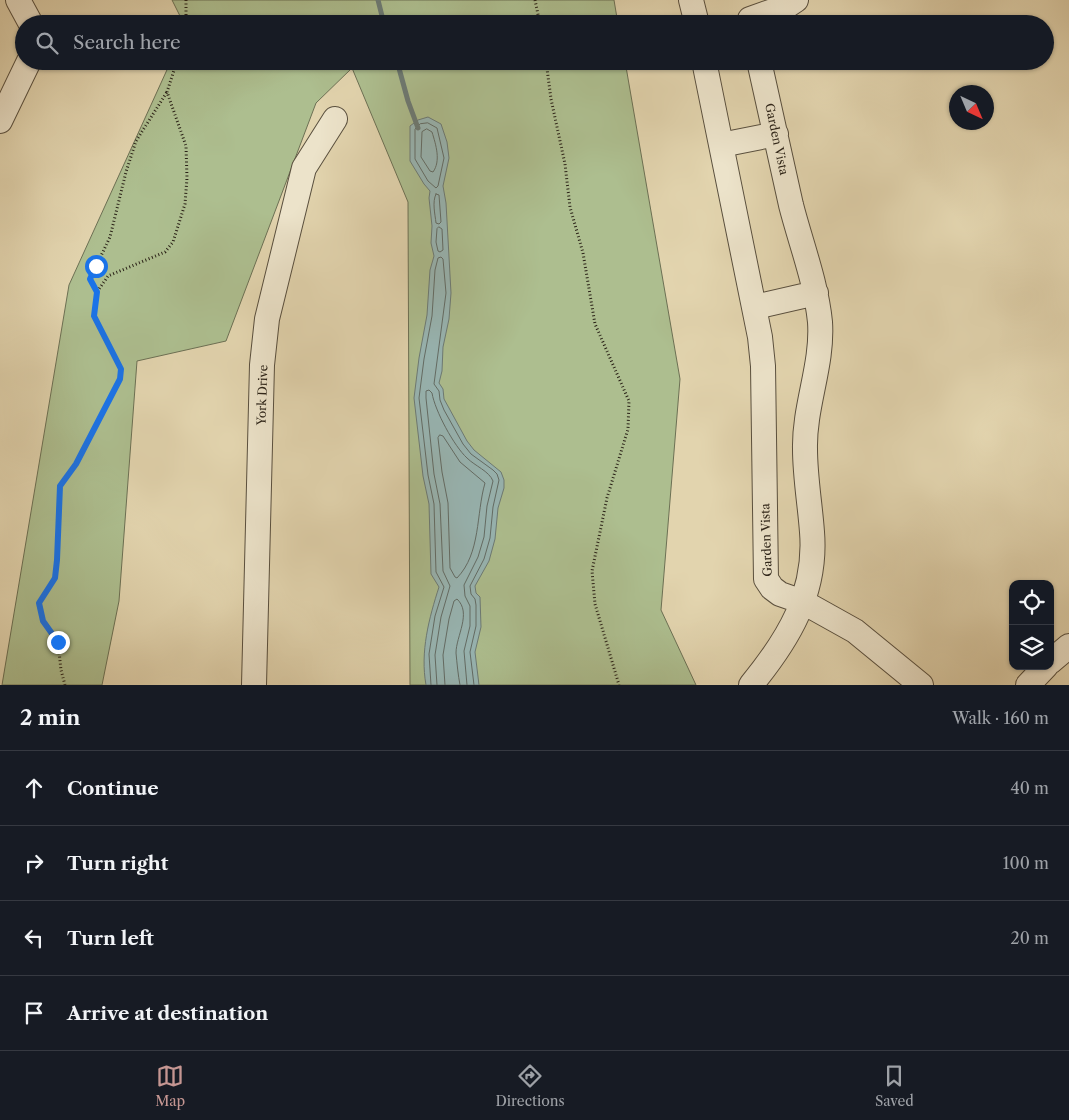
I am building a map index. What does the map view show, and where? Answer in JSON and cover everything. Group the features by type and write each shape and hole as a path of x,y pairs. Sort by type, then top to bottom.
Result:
{"street":[{"path":"18,0 26,15"},
{"path":"691,0 695,15"},
{"path":"748,14 786,6 796,0"},
{"path":"0,121 24,70"},
{"name":"Garden Vista","path":"706,70 760,337 763,366 766,579 772,588 780,594 803,602 812,559 812,533 804,447 818,360 820,324 816,293 792,205 762,70"},
{"name":"York Drive","path":"254,685 262,365 267,320 304,168 335,119"},
{"path":"721,145 776,134"},
{"path":"755,306 816,293"},
{"path":"751,685 774,657 787,637 803,602 856,631 921,685"},
{"path":"1054,659 1069,646"},
{"path":"1028,685 1042,670"}],"path":[{"path":"186,0 186,15"},
{"path":"535,0 538,15"},
{"path":"97,292 90,279 110,237 126,172 136,141 167,92 174,70"},
{"path":"547,70 551,99 565,164 570,207 583,253 595,324 629,401 628,429 607,498 592,571 595,604 619,685"},
{"path":"65,685 61,670 58,642 43,621 39,603 55,578 60,486 76,464 120,379 121,369 94,316 97,292 108,276 165,252 172,242 185,204 188,178 186,146 167,92"}],"green space":[{"path":"172,0 614,0 616,15 180,15"},
{"path":"167,70 350,70 316,103 226,341 137,361 119,601 102,685 2,685 69,285"},
{"path":"353,70 627,70 680,379 661,610 696,685 410,685 408,202"}],"water":[{"path":"428,117 441,124 447,142 449,158 443,186 446,203 451,293 439,383 443,389 444,399 467,441 474,450 501,472 504,480 504,488 498,508 495,539 489,561 475,586 476,593 480,597 481,627 475,652 479,685 426,685 424,673 426,635 439,587 431,574 429,504 423,476 414,398 427,315 430,270 434,256 431,243 430,191 410,161 410,126 418,120"}],"waterway":[{"path":"378,0 382,15"},
{"path":"399,70 418,128"}],"route":[{"path":"58,642 43,621 39,603 55,578 60,486 76,464 120,379 121,369 94,316 97,292 90,279 96,266"}]}
